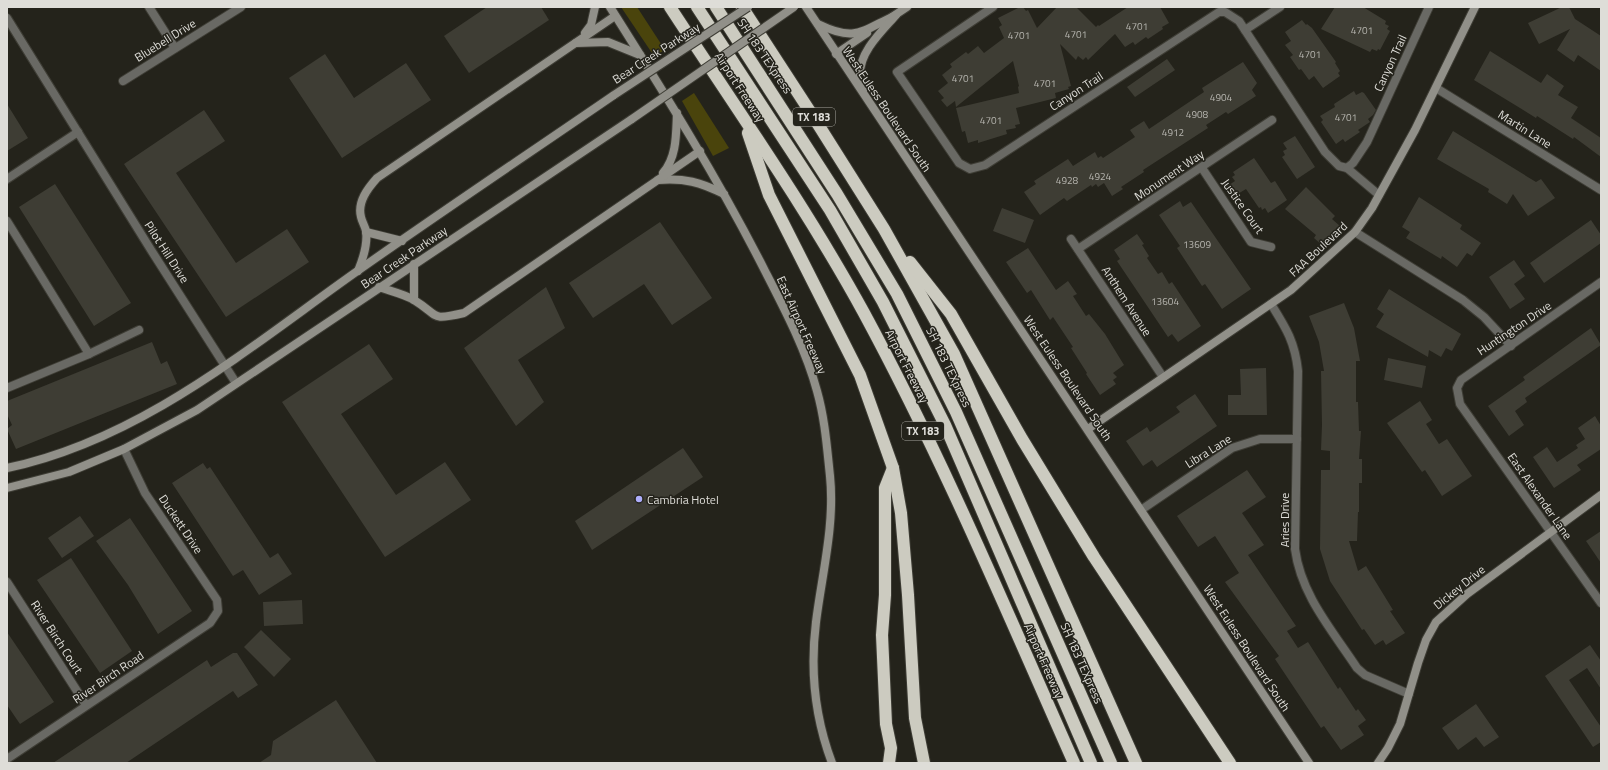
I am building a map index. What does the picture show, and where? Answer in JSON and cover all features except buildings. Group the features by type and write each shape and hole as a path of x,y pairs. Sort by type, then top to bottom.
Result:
{"highway":[{"name":"Airport Freeway","path":"670,7 741,115 835,264 863,312 904,391 952,490 1074,763"},
{"path":"697,7 830,210 883,302 945,425 1091,763"},
{"name":"SH 183 TEXpress","path":"716,7 837,194 897,294 956,412 1111,763"},
{"name":"TX 183","path":"742,7 814,117 884,229 954,354 1016,490 1136,763"},
{"path":"741,115 769,195 860,375 893,468 900,514 908,595 915,718 924,763"},
{"path":"884,229 951,314 1022,439 1094,557 1230,763"},
{"path":"889,763 891,748 886,724 882,635 885,595 885,488 893,468"}],"main road":[{"path":"575,44 591,26 595,7"},
{"name":"East Airport Freeway","path":"610,7 677,113 725,194 781,304 807,361 818,392 830,479 830,519 826,562 816,622 813,651 813,683 824,742 832,763"},
{"name":"Bear Creek Parkway","path":"7,468 60,453 111,434 184,393 614,95 748,7"},
{"name":"Bear Creek Parkway","path":"7,488 69,472 124,449 197,410 632,119 794,7"},
{"name":"West Euless Boulevard South","path":"806,7 1309,763"},
{"path":"836,54 907,7"},
{"name":"FAA Boulevard","path":"1088,429 1291,290 1355,232 1379,195 1436,88 1475,7"},
{"path":"817,24 833,32 855,35 896,14"},
{"path":"864,95 860,75 861,65 870,46 896,14"},
{"path":"358,271 364,256 366,232 360,215 361,205 366,192 377,178 615,16"},
{"path":"575,44 608,42 641,55"},
{"path":"658,180 670,166 674,148 677,113"},
{"path":"379,288 414,300 434,316 444,318 464,313 700,151"},
{"path":"658,180 678,178 701,183 725,194"},
{"path":"366,232 402,241"},
{"path":"414,264 414,300"},
{"name":"Dickey Drive","path":"1378,763 1388,748 1400,724 1426,640 1436,622 1467,594 1601,495"}],"street":[{"path":"149,7 175,48"},
{"name":"Bluebell Drive","path":"123,81 241,7"},
{"name":"Canyon Trail","path":"993,7 897,72 959,163 970,169 985,165 1219,12 1227,10 1239,21 1325,152 1339,166 1347,168 1379,195"},
{"path":"1245,30 1280,7"},
{"name":"Canyon Trail","path":"1347,168 1353,163 1366,142 1429,7"},
{"name":"Pilot Hill Drive","path":"7,18 151,250 226,365 236,383"},
{"name":"Martin Lane","path":"1436,88 1601,190"},
{"name":"Monument Way","path":"1078,249 1202,168 1272,120"},
{"path":"7,179 78,132"},
{"name":"Justice Court","path":"1202,168 1251,242 1271,247"},
{"path":"7,221 89,354"},
{"path":"1355,232 1463,300 1484,317 1511,346"},
{"name":"Anthem Avenue","path":"1072,239 1163,377"},
{"name":"Huntington Drive","path":"1460,404 1457,388 1462,380 1472,371 1511,346 1601,282"},
{"name":"Aries Drive","path":"1270,304 1289,332 1296,352 1298,371 1295,549 1297,566 1310,598 1357,668 1365,675 1409,694"},
{"path":"7,388 89,354 139,330"},
{"name":"East Alexander Lane","path":"1460,404 1601,603"},
{"name":"Libra Lane","path":"1141,510 1232,448 1260,439 1297,439"},
{"name":"Duckett Drive","path":"124,449 145,493 217,600 218,611"},
{"name":"River Birch Court","path":"7,582 86,705"},
{"name":"River Birch Road","path":"7,759 210,623 218,611"}],"shaded area":[{"path":"621,7 637,7 665,50 654,56"},
{"path":"694,93 729,148 713,156 682,101"}],"place":[{"name":"Cambria Hotel","path":"639,499"}]}
